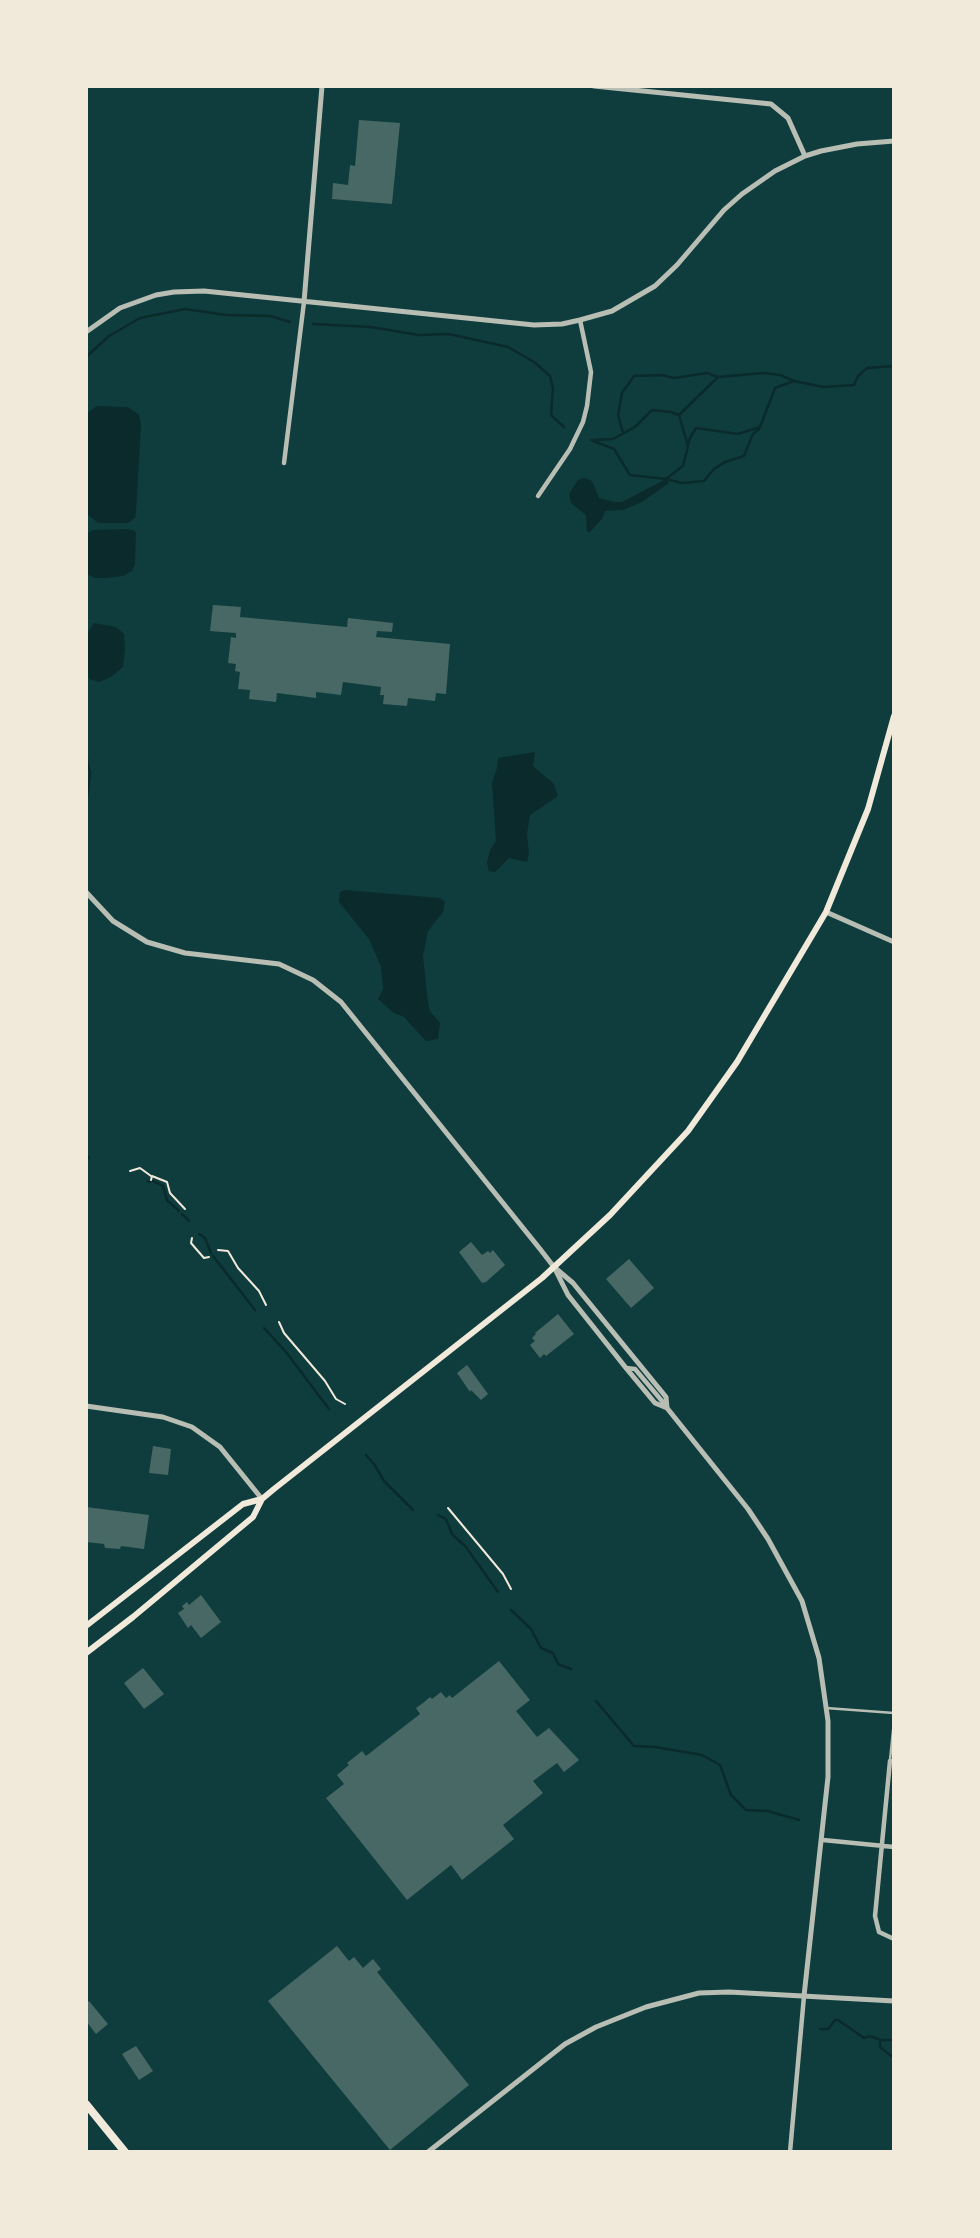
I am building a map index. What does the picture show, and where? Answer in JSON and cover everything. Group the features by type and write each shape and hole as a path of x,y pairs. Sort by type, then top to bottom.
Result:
{"highway":[{"path":"86,2104 125,2152"}],"main road":[{"path":"86,1626 243,1504 262,1499 554,1267 610,1215 688,1131 737,1062 825,912 868,809 894,716"},
{"path":"86,1653 253,1517 262,1499"}],"street":[{"path":"284,463 304,302 322,86"},
{"path":"594,86 771,104 788,118 805,156"},
{"path":"86,332 120,308 156,295 204,291 534,325 580,320 612,310 654,286 677,265 736,200 775,171 805,156 857,144 894,141"},
{"path":"538,496 577,435 587,406 591,372 580,320"},
{"path":"86,892 113,921 147,942 185,953 279,964 324,987 341,1002 554,1267 573,1283 633,1355 666,1397 667,1408"},
{"path":"825,912 894,942"},
{"path":"554,1267 568,1295 626,1368 655,1403 667,1408 748,1509 773,1547 802,1601 819,1658 826,1708 828,1777 804,1996 791,2152"},
{"path":"86,1406 163,1417 192,1427 220,1447 262,1499"},
{"path":"892,1762 874,1916 879,1932 894,1939"},
{"path":"823,1840 894,1847"},
{"path":"428,2152 551,2054 581,2035 621,2016 699,1993 729,1992 894,2001"}],"lane":[{"path":"826,1708 894,1713"},
{"path":"892,1762 894,1721"}],"path":[{"path":"130,1171 140,1168 152,1178 167,1182 170,1193 185,1209"},
{"path":"192,1238 191,1243 204,1258 209,1257"},
{"path":"218,1250 228,1251 238,1268 259,1290 266,1305"},
{"path":"279,1322 284,1334 325,1381 336,1399 345,1404"},
{"path":"448,1508 503,1574 511,1589"}],"water":[{"path":"97,406 128,407 139,415 141,424 136,512 135,518 128,523 98,523 86,513 86,417 87,413"},
{"path":"584,478 592,481 599,498 615,502 622,502 666,479 669,483 642,502 623,510 605,511 602,519 589,533 586,515 571,503 569,494 578,480"},
{"path":"93,530 134,530 136,533 135,564 132,571 123,576 106,578 95,578 87,574 87,533"},
{"path":"94,623 116,627 124,634 123,667 111,677 99,682 89,679 87,665 86,635"},
{"path":"535,752 533,766 553,783 558,796 530,815 527,862 509,858 495,872 489,871 487,863 490,850 496,841 492,783 498,758"},
{"path":"345,890 440,898 445,902 443,912 428,931 423,956 430,1011 440,1023 438,1039 426,1041 404,1017 394,1013 378,999 383,989 381,967 369,939 339,902 340,892"}],"building":[{"path":"359,120 400,123 392,204 332,199 333,183 348,185 350,165 355,166"},
{"path":"213,605 241,607 240,617 347,627 348,618 393,623 392,632 377,631 376,637 450,644 446,694 436,693 435,701 408,698 407,706 383,704 381,687 343,682 341,695 316,692 316,698 277,693 276,702 249,699 250,690 238,689 240,672 235,671 236,664 228,663 231,637 236,638 236,633 210,631"},
{"path":"471,1242 482,1255 493,1250 505,1265 486,1282 482,1283 459,1252"},
{"path":"629,1259 654,1288 631,1308 606,1279"},
{"path":"558,1314 574,1334 540,1358 530,1345 535,1341 532,1338"},
{"path":"467,1365 488,1394 481,1400 471,1390 470,1392 457,1373"},
{"path":"153,1446 171,1449 168,1475 149,1473"},
{"path":"86,1507 149,1515 144,1549 121,1546 120,1549 105,1548 104,1544 86,1542"},
{"path":"201,1595 221,1622 201,1638 191,1625 188,1628 178,1613 184,1609 182,1606 187,1602 189,1605"},
{"path":"499,1661 530,1700 516,1711 537,1737 549,1728 579,1760 564,1772 557,1763 533,1781 543,1793 503,1825 514,1839 462,1880 451,1865 407,1900 326,1798 344,1784 337,1775 349,1765 347,1763 362,1751 366,1756 420,1714 416,1708 441,1692 446,1698 450,1695 452,1698"},
{"path":"143,1668 164,1694 144,1709 124,1683"},
{"path":"337,1946 349,1961 354,1957 363,1968 373,1959 381,1969 377,1972 469,2085 390,2150 268,2001"},
{"path":"89,2001 108,2024 96,2034 86,2021 86,2004"},
{"path":"136,2046 153,2071 139,2080 122,2054"}],"waterway":[{"path":"86,357 109,336 140,318 185,309 226,315 270,316 290,322"},
{"path":"313,324 371,327 419,335 449,334 508,347 534,362 550,376 553,388 551,415 564,427"},
{"path":"591,440 614,449 630,475 666,479 683,466 690,438 696,428 738,434 760,427 775,388 794,381 823,387 854,385 858,376 867,368 894,366"},
{"path":"623,433 618,415 622,393 634,376 662,375 674,378 707,373 718,377"},
{"path":"594,440 613,439 635,427 652,410 679,415 718,377 764,373 780,375 794,381"},
{"path":"679,415 688,446"},
{"path":"666,479 682,483 704,481 714,469 725,462 744,456 753,434 759,429"},
{"path":"86,754 90,773 86,807"},
{"path":"86,1154 89,1158"},
{"path":"153,1181 163,1186 167,1200 179,1211"},
{"path":"182,1214 189,1221"},
{"path":"199,1234 205,1238 211,1253"},
{"path":"213,1256 255,1310"},
{"path":"264,1328 286,1352 329,1409"},
{"path":"366,1455 384,1481 413,1510"},
{"path":"438,1515 446,1519 452,1534 466,1547 498,1592"},
{"path":"511,1610 531,1629 541,1648 553,1653 558,1664 571,1669"},
{"path":"596,1701 634,1746 702,1755 720,1765 731,1795 746,1810 768,1811 799,1820"},
{"path":"820,2029 828,2029 838,2020 864,2038 870,2036 881,2040 894,2040"},
{"path":"880,2041 880,2047 894,2058"}]}
